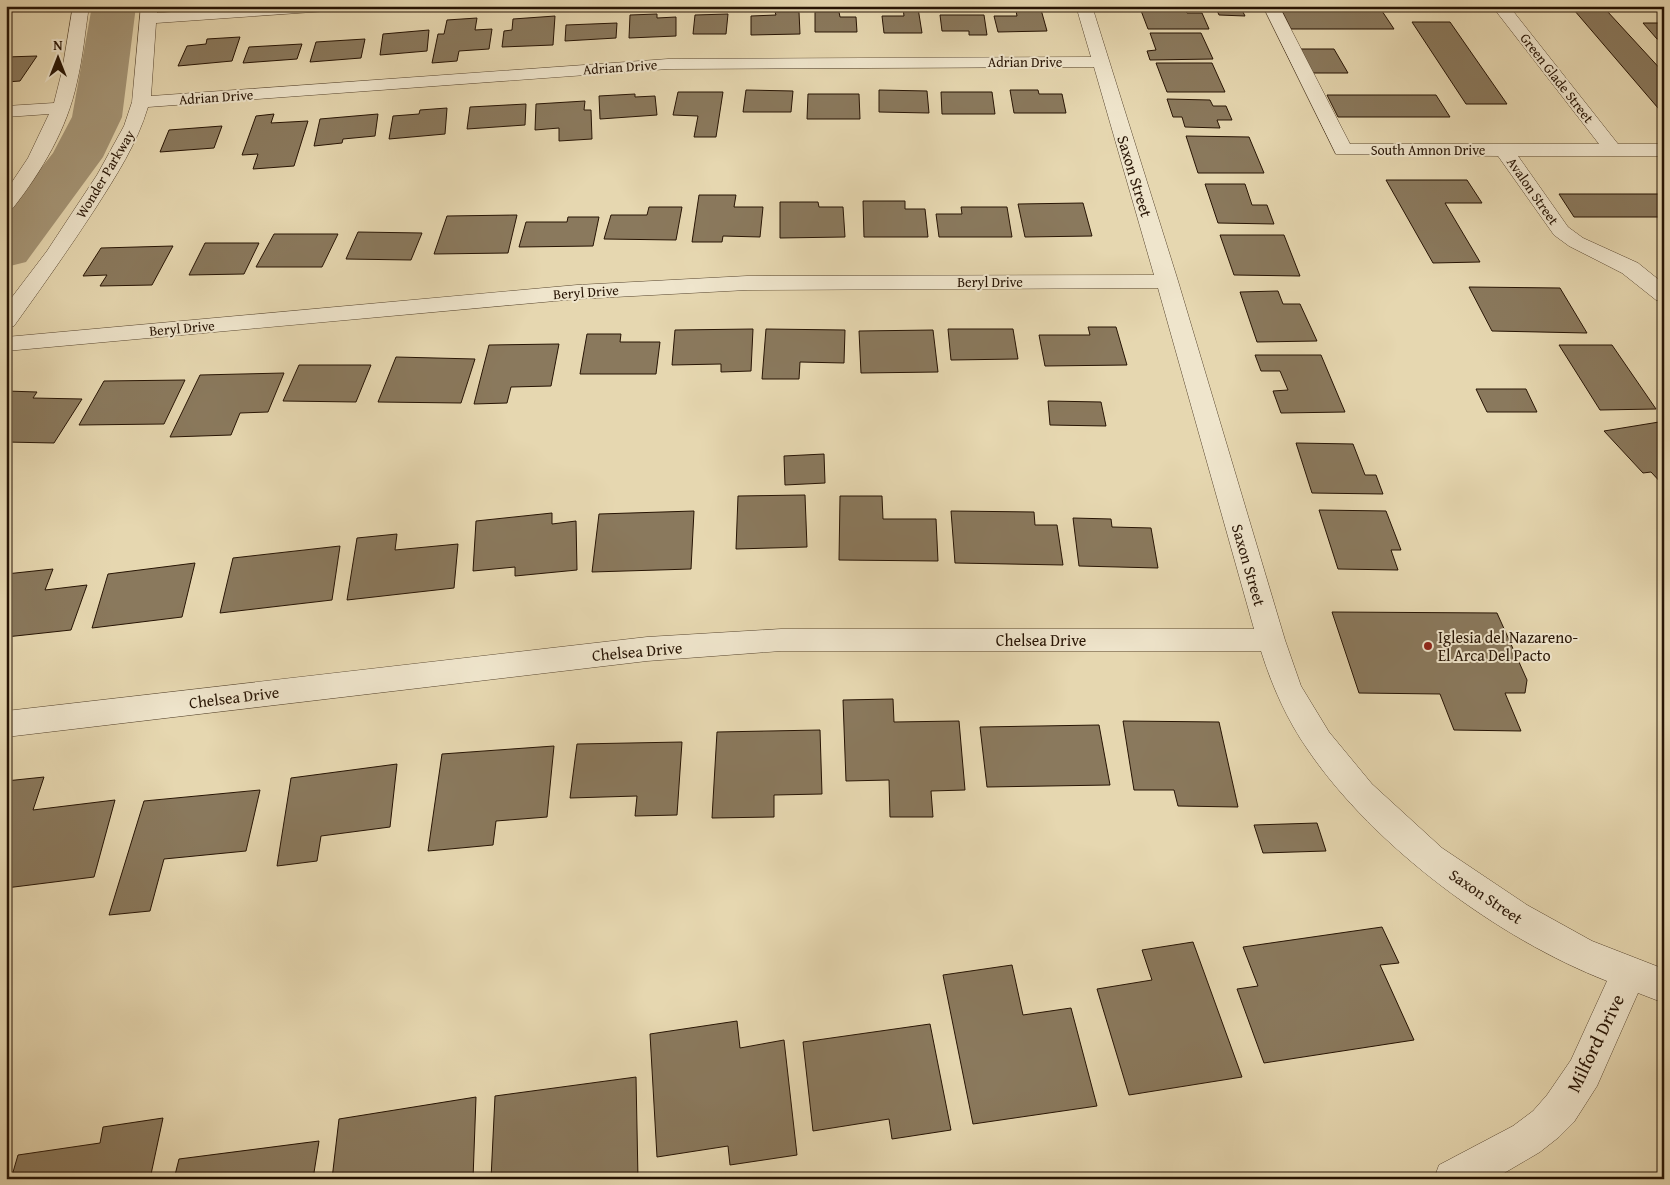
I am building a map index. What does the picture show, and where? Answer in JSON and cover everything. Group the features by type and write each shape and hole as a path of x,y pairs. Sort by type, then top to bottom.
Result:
{"street":[{"path":"6,204 29,173 62,108 81,6"},
{"path":"149,12 327,6"},
{"name":"Saxon Street","path":"1084,6 1167,281 1271,640 1288,689 1318,740 1361,794 1430,859 1515,916 1581,954 1628,974"},
{"name":"South Amnon Drive","path":"1271,6 1343,150 1664,150"},
{"name":"Green Glade Street","path":"1500,6 1613,150"},
{"name":"Wonder Parkway","path":"6,321 55,254 107,175 133,126 141,102 149,12"},
{"name":"Adrian Drive","path":"141,102 684,63 1100,62"},
{"path":"6,112 62,108"},
{"name":"Avalon Street","path":"1504,150 1561,231 1576,242 1630,268 1664,295"},
{"name":"Beryl Drive","path":"6,344 577,292 747,283 1167,281"},
{"name":"Chelsea Drive","path":"6,724 537,660 743,642 781,640 1271,640"},
{"name":"Milford Drive","path":"1453,1179 1494,1158 1544,1126 1566,1102 1589,1063 1628,974 1664,986"}],"building":[{"path":"1015,6 1040,6 1047,31 998,32 994,16 1017,16"},
{"path":"1215,6 1240,6 1245,16 1219,15"},
{"path":"1184,7 1187,13 1202,13 1209,29 1148,29 1140,8"},
{"path":"903,8 918,8 922,33 884,33 882,16 904,16"},
{"path":"1574,10 1607,11 1664,73 1664,115"},
{"path":"1282,11 1382,11 1394,29 1291,29"},
{"path":"775,12 799,12 800,34 751,35 751,16 776,15"},
{"path":"815,12 839,12 840,17 856,17 857,32 815,32"},
{"path":"657,14 657,18 676,17 676,36 629,38 630,15"},
{"path":"728,14 726,34 693,34 695,15"},
{"path":"940,15 984,15 987,35 969,35 969,31 942,31"},
{"path":"555,16 553,45 502,47 504,31 512,30 513,19"},
{"path":"477,18 475,30 492,29 489,49 459,51 457,61 432,63 438,34 444,34 447,20"},
{"path":"1412,22 1450,22 1507,104 1466,104"},
{"path":"617,23 616,38 565,41 566,25"},
{"path":"1643,23 1664,23 1664,39 1657,39"},
{"path":"429,30 427,51 380,55 383,34"},
{"path":"1150,33 1201,33 1213,59 1150,60 1147,51 1156,50"},
{"path":"240,37 232,61 178,66 187,46 206,44 207,39"},
{"path":"365,39 361,58 310,62 316,42"},
{"path":"302,44 297,59 243,63 249,47"},
{"path":"1300,49 1334,49 1348,73 1312,73"},
{"path":"37,56 20,81 6,82 6,57"},
{"path":"1156,63 1212,63 1225,92 1167,92"},
{"path":"746,90 793,91 791,112 743,112"},
{"path":"879,90 927,91 929,113 879,112"},
{"path":"1010,90 1038,90 1039,94 1062,94 1066,113 1014,113"},
{"path":"678,92 723,92 716,137 694,137 698,116 673,115"},
{"path":"941,92 992,92 995,114 942,114"},
{"path":"635,94 635,97 655,96 657,115 600,119 599,96"},
{"path":"808,94 859,94 860,119 807,119"},
{"path":"1327,95 1436,95 1450,117 1338,117"},
{"path":"1167,99 1210,100 1213,106 1226,106 1232,120 1217,120 1220,128 1185,127 1182,117 1173,117"},
{"path":"585,101 584,110 591,110 592,139 559,141 559,128 535,130 536,104"},
{"path":"526,104 525,125 467,129 470,107"},
{"path":"447,108 445,134 389,139 393,116 419,114 420,110"},
{"path":"274,114 271,123 308,121 294,166 253,169 258,154 242,155 256,116"},
{"path":"378,114 375,136 343,139 342,143 314,146 320,119"},
{"path":"222,126 214,148 160,152 169,130"},
{"path":"1186,136 1249,137 1264,173 1198,173"},
{"path":"1386,180 1467,180 1482,203 1445,203 1480,262 1433,263"},
{"path":"1205,184 1245,184 1252,205 1267,205 1274,224 1218,223"},
{"path":"1559,194 1664,194 1664,217 1574,217"},
{"path":"699,195 736,195 734,207 763,207 760,237 723,236 722,242 692,242"},
{"path":"863,201 905,201 905,209 925,209 928,237 864,237"},
{"path":"780,202 818,202 819,207 843,207 845,237 780,238"},
{"path":"1083,203 1092,236 1025,237 1018,204"},
{"path":"649,207 682,207 676,240 604,239 611,215 647,215"},
{"path":"961,207 1007,207 1012,237 939,237 936,214 962,214"},
{"path":"517,215 508,253 434,254 447,216"},
{"path":"568,217 599,217 593,246 519,247 526,222 567,222"},
{"path":"358,232 422,233 411,260 346,259"},
{"path":"274,234 338,234 322,267 256,267"},
{"path":"1220,235 1284,235 1300,276 1234,275"},
{"path":"205,243 259,243 244,274 189,275"},
{"path":"173,246 152,285 100,286 107,275 83,276 101,248"},
{"path":"1469,287 1560,288 1587,333 1492,331"},
{"path":"1278,291 1283,304 1300,304 1317,341 1257,342 1240,292"},
{"path":"1088,327 1116,327 1127,365 1045,366 1039,335 1090,335"},
{"path":"753,329 751,371 721,372 721,364 672,365 675,330"},
{"path":"766,329 845,330 844,363 800,362 799,379 762,379"},
{"path":"948,329 1013,329 1018,359 951,360"},
{"path":"933,330 938,372 861,373 859,331"},
{"path":"587,334 621,334 620,342 660,342 656,374 580,374"},
{"path":"559,344 551,386 511,387 507,403 474,404 489,345"},
{"path":"1559,345 1612,345 1656,409 1600,410"},
{"path":"1255,355 1321,355 1345,412 1281,413 1273,391 1288,390 1280,371 1261,371"},
{"path":"396,357 475,359 461,403 378,402"},
{"path":"299,365 371,365 356,402 283,401"},
{"path":"284,373 268,412 240,413 231,435 170,437 200,375"},
{"path":"185,380 164,424 79,425 104,381"},
{"path":"1476,389 1526,389 1537,412 1487,412"},
{"path":"6,391 37,392 33,398 82,399 54,443 6,442"},
{"path":"1048,401 1101,402 1106,426 1050,425"},
{"path":"1659,422 1664,427 1664,486 1651,472 1643,473 1604,431"},
{"path":"1296,443 1353,444 1365,475 1376,475 1383,494 1312,493"},
{"path":"824,454 825,483 785,485 784,456"},
{"path":"805,495 807,547 736,549 738,496"},
{"path":"840,496 882,496 883,519 936,519 938,561 839,560"},
{"path":"1319,510 1386,511 1401,550 1391,550 1398,570 1338,569"},
{"path":"694,511 691,569 592,572 599,514"},
{"path":"951,511 1034,512 1035,525 1057,525 1063,565 955,563"},
{"path":"552,513 552,524 576,521 577,570 515,576 515,567 473,571 476,521"},
{"path":"1073,518 1111,519 1112,527 1151,528 1158,568 1079,566"},
{"path":"397,534 395,550 458,544 454,588 347,600 357,538"},
{"path":"340,546 332,600 220,613 233,558"},
{"path":"195,563 182,617 92,628 108,574"},
{"path":"53,569 45,590 87,585 71,630 6,637 6,574"},
{"name":"Iglesia del Nazareno- El Arca Del Pacto","path":"1332,612 1497,613 1527,680 1525,693 1505,693 1521,731 1454,730 1440,694 1359,693"},
{"path":"893,699 894,722 959,721 965,790 931,791 933,817 890,817 889,780 846,781 843,700"},
{"path":"1123,721 1219,722 1238,807 1178,806 1174,790 1134,790"},
{"path":"1099,725 1110,785 987,787 980,727"},
{"path":"820,730 822,794 774,795 774,817 712,818 717,732"},
{"path":"682,742 677,815 635,816 637,796 570,798 577,744"},
{"path":"554,746 547,817 496,821 493,845 428,851 442,754"},
{"path":"397,764 390,827 321,836 317,861 277,866 291,778"},
{"path":"44,777 33,810 115,800 94,877 6,888 6,781"},
{"path":"260,790 246,851 164,859 150,911 109,915 144,801"},
{"path":"1317,823 1326,851 1263,853 1254,825"},
{"path":"1382,927 1399,963 1380,965 1414,1040 1264,1063 1237,989 1258,986 1243,947"},
{"path":"1193,942 1242,1077 1129,1095 1097,989 1152,980 1142,950"},
{"path":"1012,965 1023,1015 1071,1008 1097,1106 973,1124 943,975"},
{"path":"737,1021 740,1048 784,1040 797,1155 730,1165 728,1146 657,1157 650,1034"},
{"path":"930,1024 951,1130 892,1139 889,1119 813,1131 803,1042"},
{"path":"636,1077 638,1179 585,1179 585,1176 565,1179 491,1179 495,1096"},
{"path":"476,1097 473,1179 332,1179 339,1119"},
{"path":"163,1118 150,1179 11,1179 18,1155 100,1143 103,1127"},
{"path":"319,1141 313,1179 174,1179 179,1159"}],"waterway":[{"path":"6,250 77,157 97,117 114,6"}],"place":[{"name":"Iglesia del Nazareno- El Arca Del Pacto","path":"1428,646"}]}
